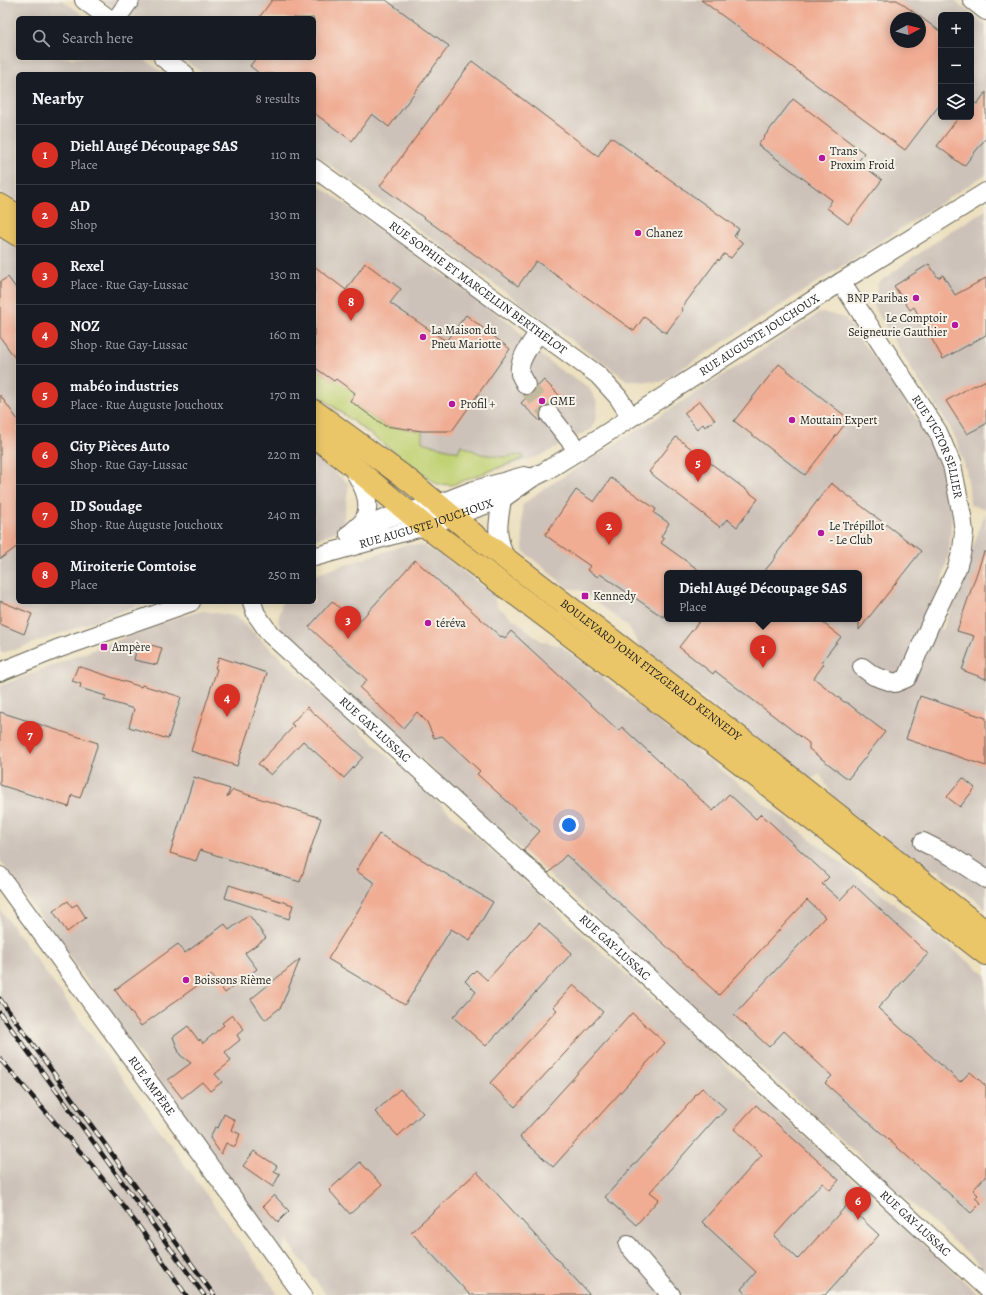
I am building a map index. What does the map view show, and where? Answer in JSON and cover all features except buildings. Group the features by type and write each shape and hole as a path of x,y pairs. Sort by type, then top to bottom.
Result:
{"main road":[{"path":"0,205 16,215"},
{"path":"0,224 16,234"},
{"name":"BOULEVARD JOHN FITZGERALD KENNEDY","path":"316,412 411,482 472,533 752,747 986,932"},
{"name":"BOULEVARD JOHN FITZGERALD KENNEDY","path":"316,438 425,526 730,756 986,954"}],"street":[{"path":"84,0 105,16"},
{"path":"118,16 130,0"},
{"path":"166,60 182,72"},
{"name":"RUE SOPHIE ET MARCELLIN BERTHELOT","path":"316,169 598,375 618,397 631,417"},
{"name":"RUE AUGUSTE JOUCHOUX","path":"349,534 386,518 409,512 445,510 502,499 532,478 578,451 841,282 986,192"},
{"name":"RUE VICTOR SELLIER","path":"841,282 934,427 952,465 964,532 962,550 957,568 907,678 895,683 874,676 862,667"},
{"path":"526,385 520,373 520,363 539,332"},
{"path":"550,415 578,451"},
{"path":"316,556 349,534 364,520 368,503 367,496 349,463"},
{"name":"RUE AUGUSTE JOUCHOUX","path":"316,556 425,526 471,491 524,476 532,478"},
{"path":"502,499 498,531 499,543 505,558"},
{"path":"0,672 57,649 185,604"},
{"name":"RUE GAY-LUSSAC","path":"253,604 256,614 270,634 641,971 986,1288"},
{"path":"923,842 951,856 986,879"},
{"name":"RUE AMPÈRE","path":"0,876 302,1295"},
{"path":"628,1245 671,1295"}],"shaded area":[{"path":"0,0 62,0 84,16 16,16 16,60 145,60 162,72 16,72 16,201 0,192"},
{"path":"102,0 954,0 969,12 938,12 938,120 974,120 974,16 986,25 986,174 661,382 628,381 316,154 316,72 201,72 185,60 316,60 316,16 124,16"},
{"path":"316,183 513,325 530,346 556,367 589,388 596,400 598,407 596,419 591,429 542,455 455,483 437,484 316,395"},
{"path":"986,210 986,509 970,505 966,470 956,439 942,414 915,375 873,305 878,283 949,232"},
{"path":"0,237 16,246 16,604 141,604 17,649 0,653"},
{"path":"821,312 845,318 863,344 880,364 924,430 944,474 950,495 952,515 949,554 939,590 924,623 943,630 986,511 986,908 943,876 939,870 925,870 845,809 842,802 834,798 820,774 809,780 670,672 639,645 629,627 581,590 568,588 523,551 522,506 539,492"},
{"path":"316,458 349,484 342,529 316,539"},
{"path":"408,544 422,546 437,552 491,592 498,607 541,641 561,646 986,975 986,1271 282,632 278,621 282,604 316,604 316,574"},
{"path":"203,611 235,616 701,1043 979,1295 326,1295 287,1240 282,1252 0,860 0,686 178,617"},
{"path":"0,909 271,1284 278,1295 0,1295"}],"green space":[{"path":"316,368 334,381 336,379 360,387 350,401 385,426 422,431 422,442 458,452 461,445 481,454 503,457 523,455 524,458 452,485 437,484 316,393"}],"tunnel":[{"path":"526,385 550,415"}],"railway":[{"path":"0,999 214,1295"},
{"path":"0,1013 204,1295"},
{"path":"0,1059 96,1170 140,1228 186,1295"}],"place":[{"name":"Trans Proxim Froid","path":"822,158"},
{"name":"Chanez","path":"638,233"},
{"name":"BNP Paribas","path":"916,298"},
{"name":"Miroiterie Comtoise","path":"351,321"},
{"name":"Le Comptoir Seigneurie Gauthier","path":"955,325"},
{"name":"La Maison du Pneu Mariotte","path":"423,337"},
{"name":"GME","path":"542,401"},
{"name":"Profil +","path":"452,404"},
{"name":"Moutain Expert","path":"792,420"},
{"name":"mabéo industries","path":"698,482"},
{"name":"Le Trépillot - Le Club","path":"821,533"},
{"name":"AD","path":"609,545"},
{"name":"Kennedy","path":"585,596"},
{"name":"téréva","path":"428,623"},
{"name":"Rexel","path":"348,639"},
{"name":"Ampère","path":"104,647"},
{"name":"Diehl Augé Découpage SAS","path":"763,668"},
{"name":"NOZ","path":"227,717"},
{"name":"ID Soudage","path":"30,754"},
{"name":"Boissons Rième","path":"186,980"},
{"name":"City Pièces Auto","path":"858,1220"}]}
